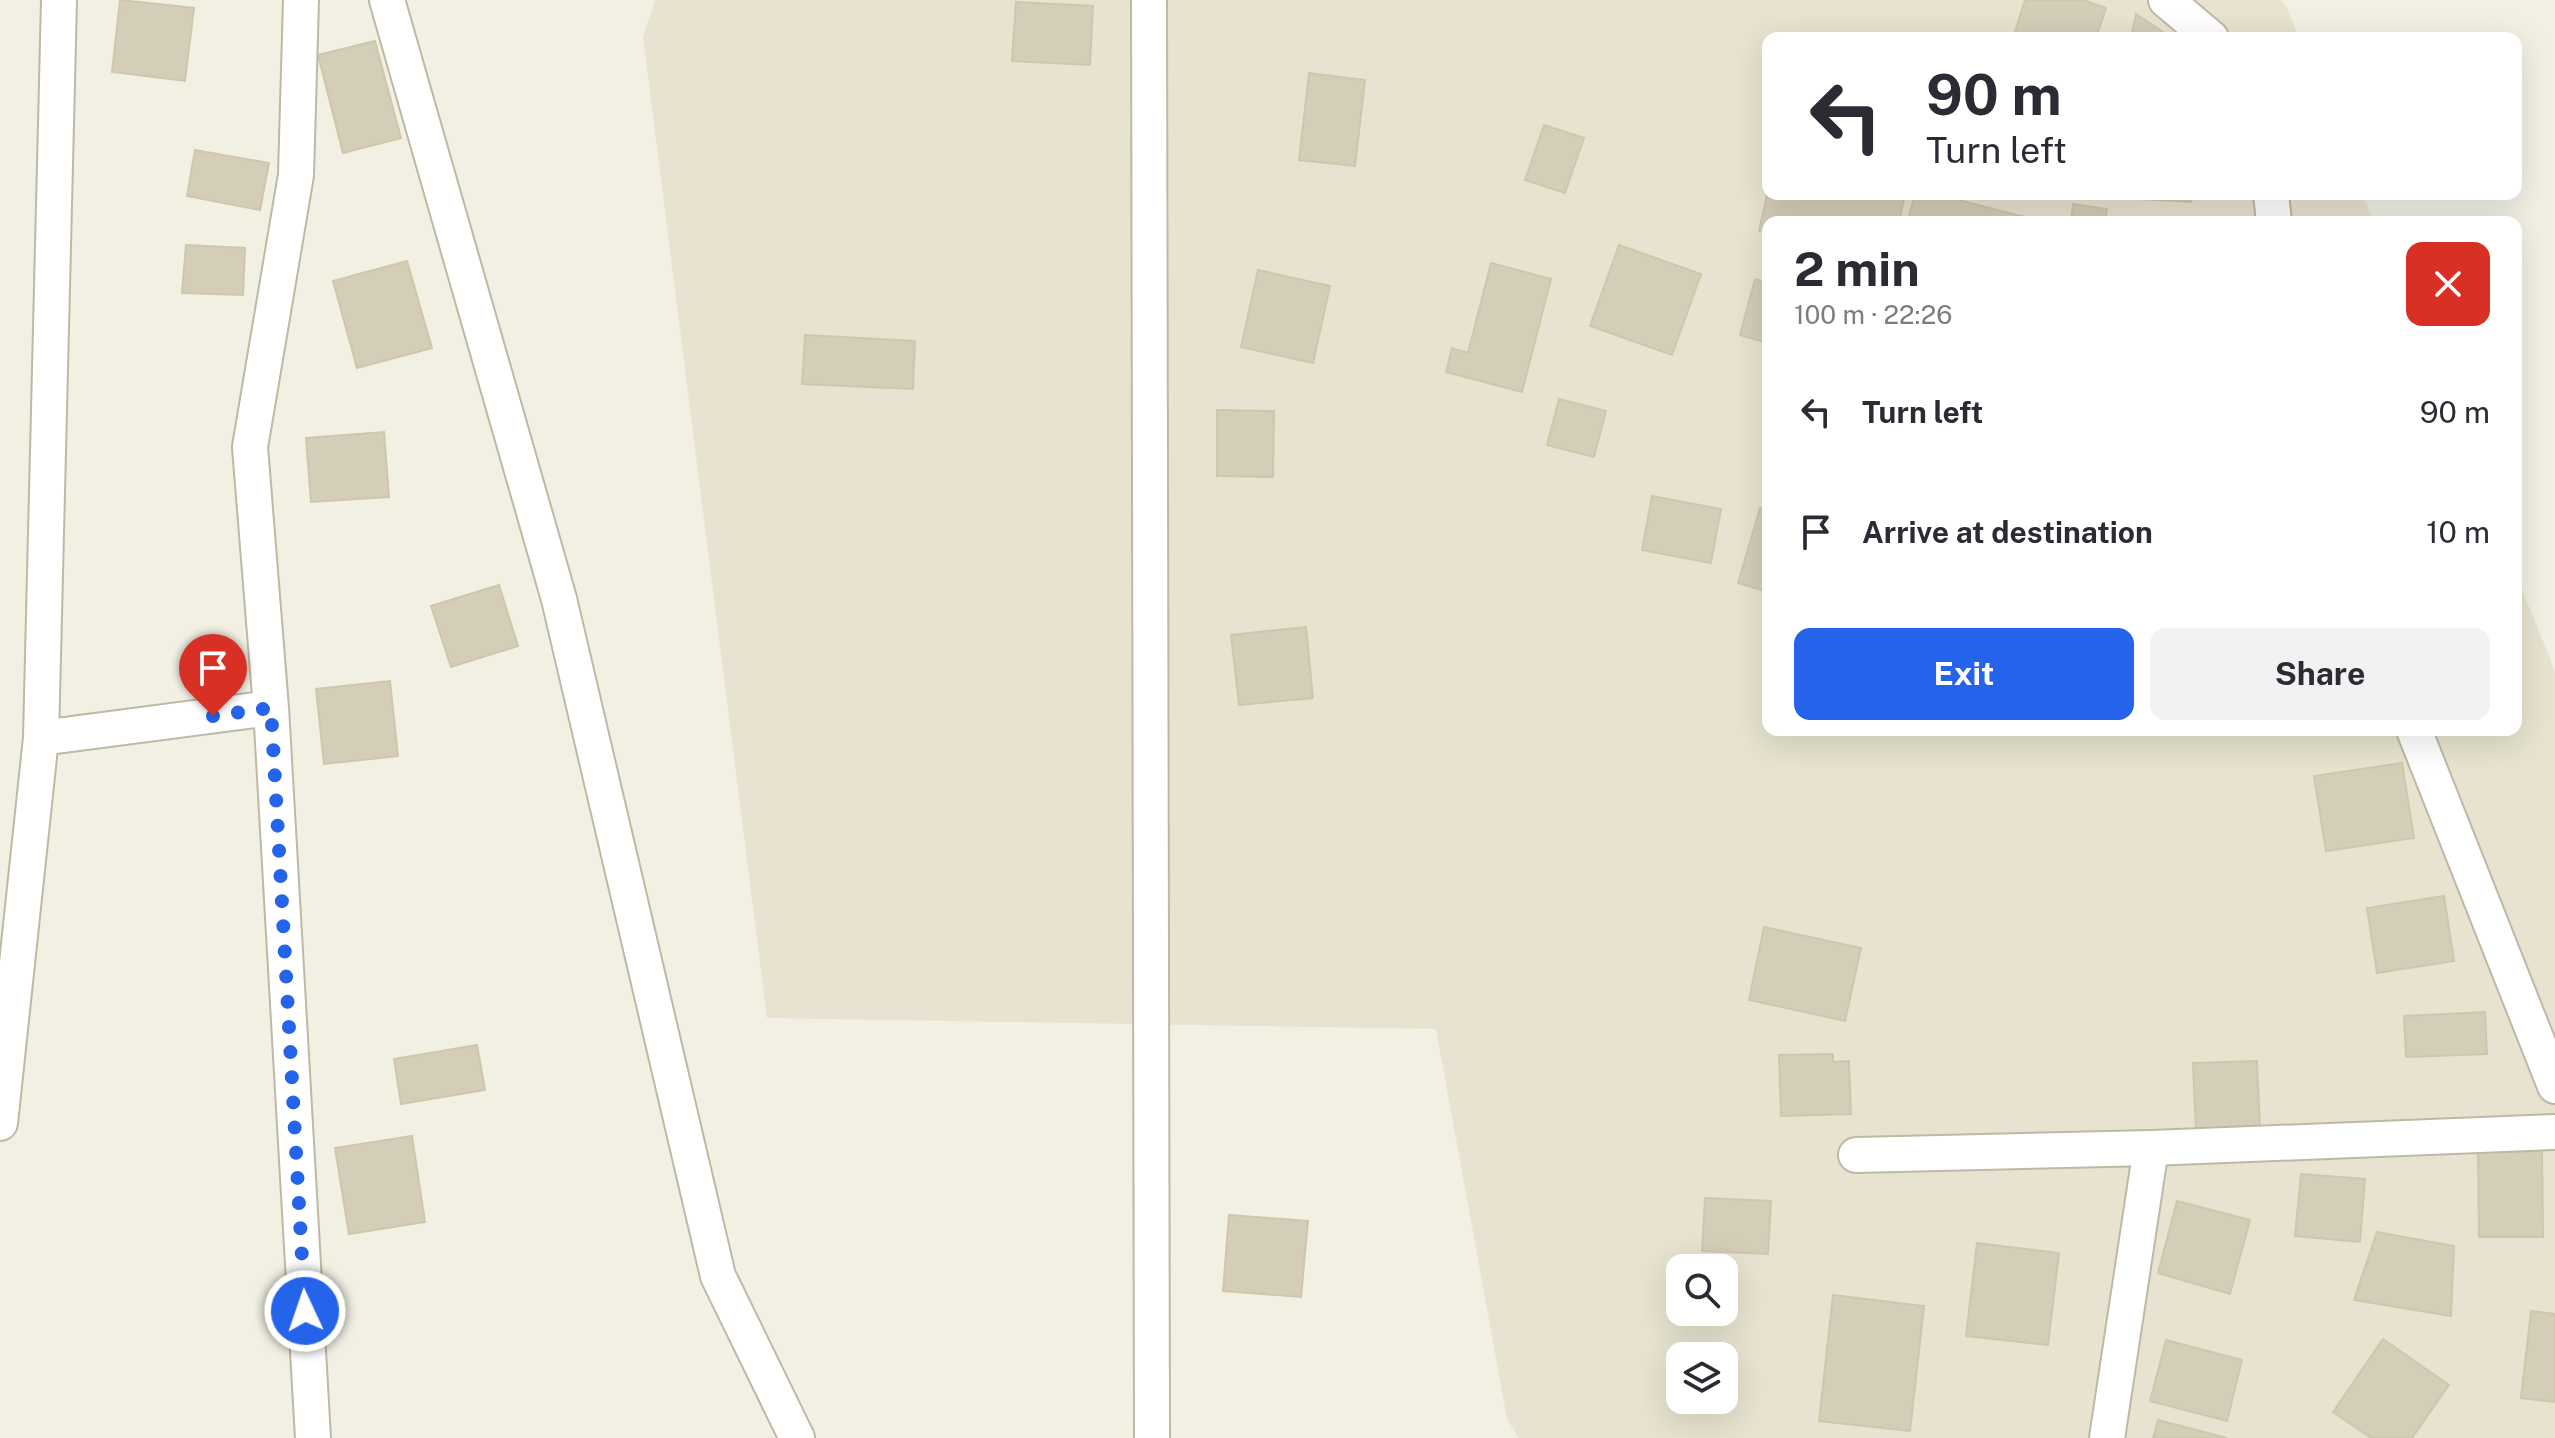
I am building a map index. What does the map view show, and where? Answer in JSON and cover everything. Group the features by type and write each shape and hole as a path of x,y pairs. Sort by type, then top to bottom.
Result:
{"street":[{"path":"0,1123 41,738 59,0"},
{"path":"301,0 296,175 250,447 271,708 313,1438"},
{"path":"387,0 559,599 718,1276 797,1438"},
{"path":"1149,0 1152,1438"},
{"path":"2166,0 2204,32"},
{"path":"41,738 271,708"},
{"path":"2416,736 2555,1086"},
{"path":"1856,1155 2151,1148 2555,1132"},
{"path":"2107,1438 2151,1148"}],"shaded area":[{"path":"655,0 2281,0 2297,32 1762,32 1762,200 2365,200 2371,216 1762,216 1762,736 2522,736 2522,590 2555,671 2555,1438 1519,1438 1507,1419 1436,1029 767,1018 643,37"}],"building":[{"path":"120,0 194,8 185,81 112,72"},
{"path":"2025,0 2083,0 2106,8 2098,32 2015,32"},
{"path":"1016,2 1093,6 1090,65 1012,61"},
{"path":"2136,14 2163,32 2132,32"},
{"path":"375,41 401,138 343,153 318,55"},
{"path":"1309,73 1365,80 1355,166 1299,160"},
{"path":"1544,125 1584,138 1565,193 1525,180"},
{"path":"195,150 269,163 260,210 187,196"},
{"path":"1766,200 1904,200 1900,216 1762,216"},
{"path":"1913,200 1959,200 2021,216 1909,216"},
{"path":"2073,204 2107,209 2106,216 2072,216"},
{"path":"186,245 245,248 243,295 182,293"},
{"path":"1619,245 1701,274 1672,355 1590,326"},
{"path":"407,261 432,348 357,368 333,281"},
{"path":"1491,263 1551,279 1522,392 1446,372 1452,348 1468,353"},
{"path":"1258,270 1330,286 1313,363 1241,347"},
{"path":"1755,279 1762,281 1762,341 1740,335"},
{"path":"805,335 915,341 913,389 802,384"},
{"path":"1559,399 1606,411 1594,457 1547,445"},
{"path":"1217,410 1274,411 1273,477 1217,476"},
{"path":"384,432 389,497 311,502 306,438"},
{"path":"1652,496 1721,509 1711,563 1642,550"},
{"path":"1760,508 1762,590 1738,583"},
{"path":"499,585 518,646 451,667 431,606"},
{"path":"1306,627 1313,698 1239,705 1231,635"},
{"path":"390,681 398,756 324,764 316,689"},
{"path":"2402,763 2414,838 2326,851 2314,776"},
{"path":"2444,896 2454,961 2377,973 2367,908"},
{"path":"1764,927 1861,948 1845,1021 1749,1000"},
{"path":"2485,1012 2487,1054 2406,1057 2404,1016"},
{"path":"477,1045 485,1090 401,1104 394,1059"},
{"path":"1833,1054 1833,1062 1849,1061 1851,1114 1781,1116 1779,1055"},
{"path":"2257,1061 2260,1129 2196,1132 2193,1063"},
{"path":"412,1136 425,1222 349,1234 335,1148"},
{"path":"2542,1151 2543,1237 2479,1237 2478,1152"},
{"path":"2301,1174 2365,1179 2360,1242 2295,1236"},
{"path":"1705,1198 1771,1201 1768,1254 1702,1251"},
{"path":"2177,1201 2250,1220 2230,1294 2158,1273"},
{"path":"1229,1215 1308,1221 1301,1297 1223,1291"},
{"path":"2377,1232 2454,1246 2451,1316 2354,1300"},
{"path":"1977,1243 2059,1253 2048,1345 1966,1336"},
{"path":"1833,1295 1924,1306 1910,1431 1819,1421"},
{"path":"2531,1311 2555,1314 2555,1402 2521,1398"},
{"path":"2383,1339 2449,1385 2412,1438 2371,1438 2333,1412"},
{"path":"2166,1340 2242,1360 2227,1421 2150,1401"},
{"path":"2158,1420 2227,1438 2153,1438"}],"route":[{"path":"213,716 271,708 305,1311"}]}
